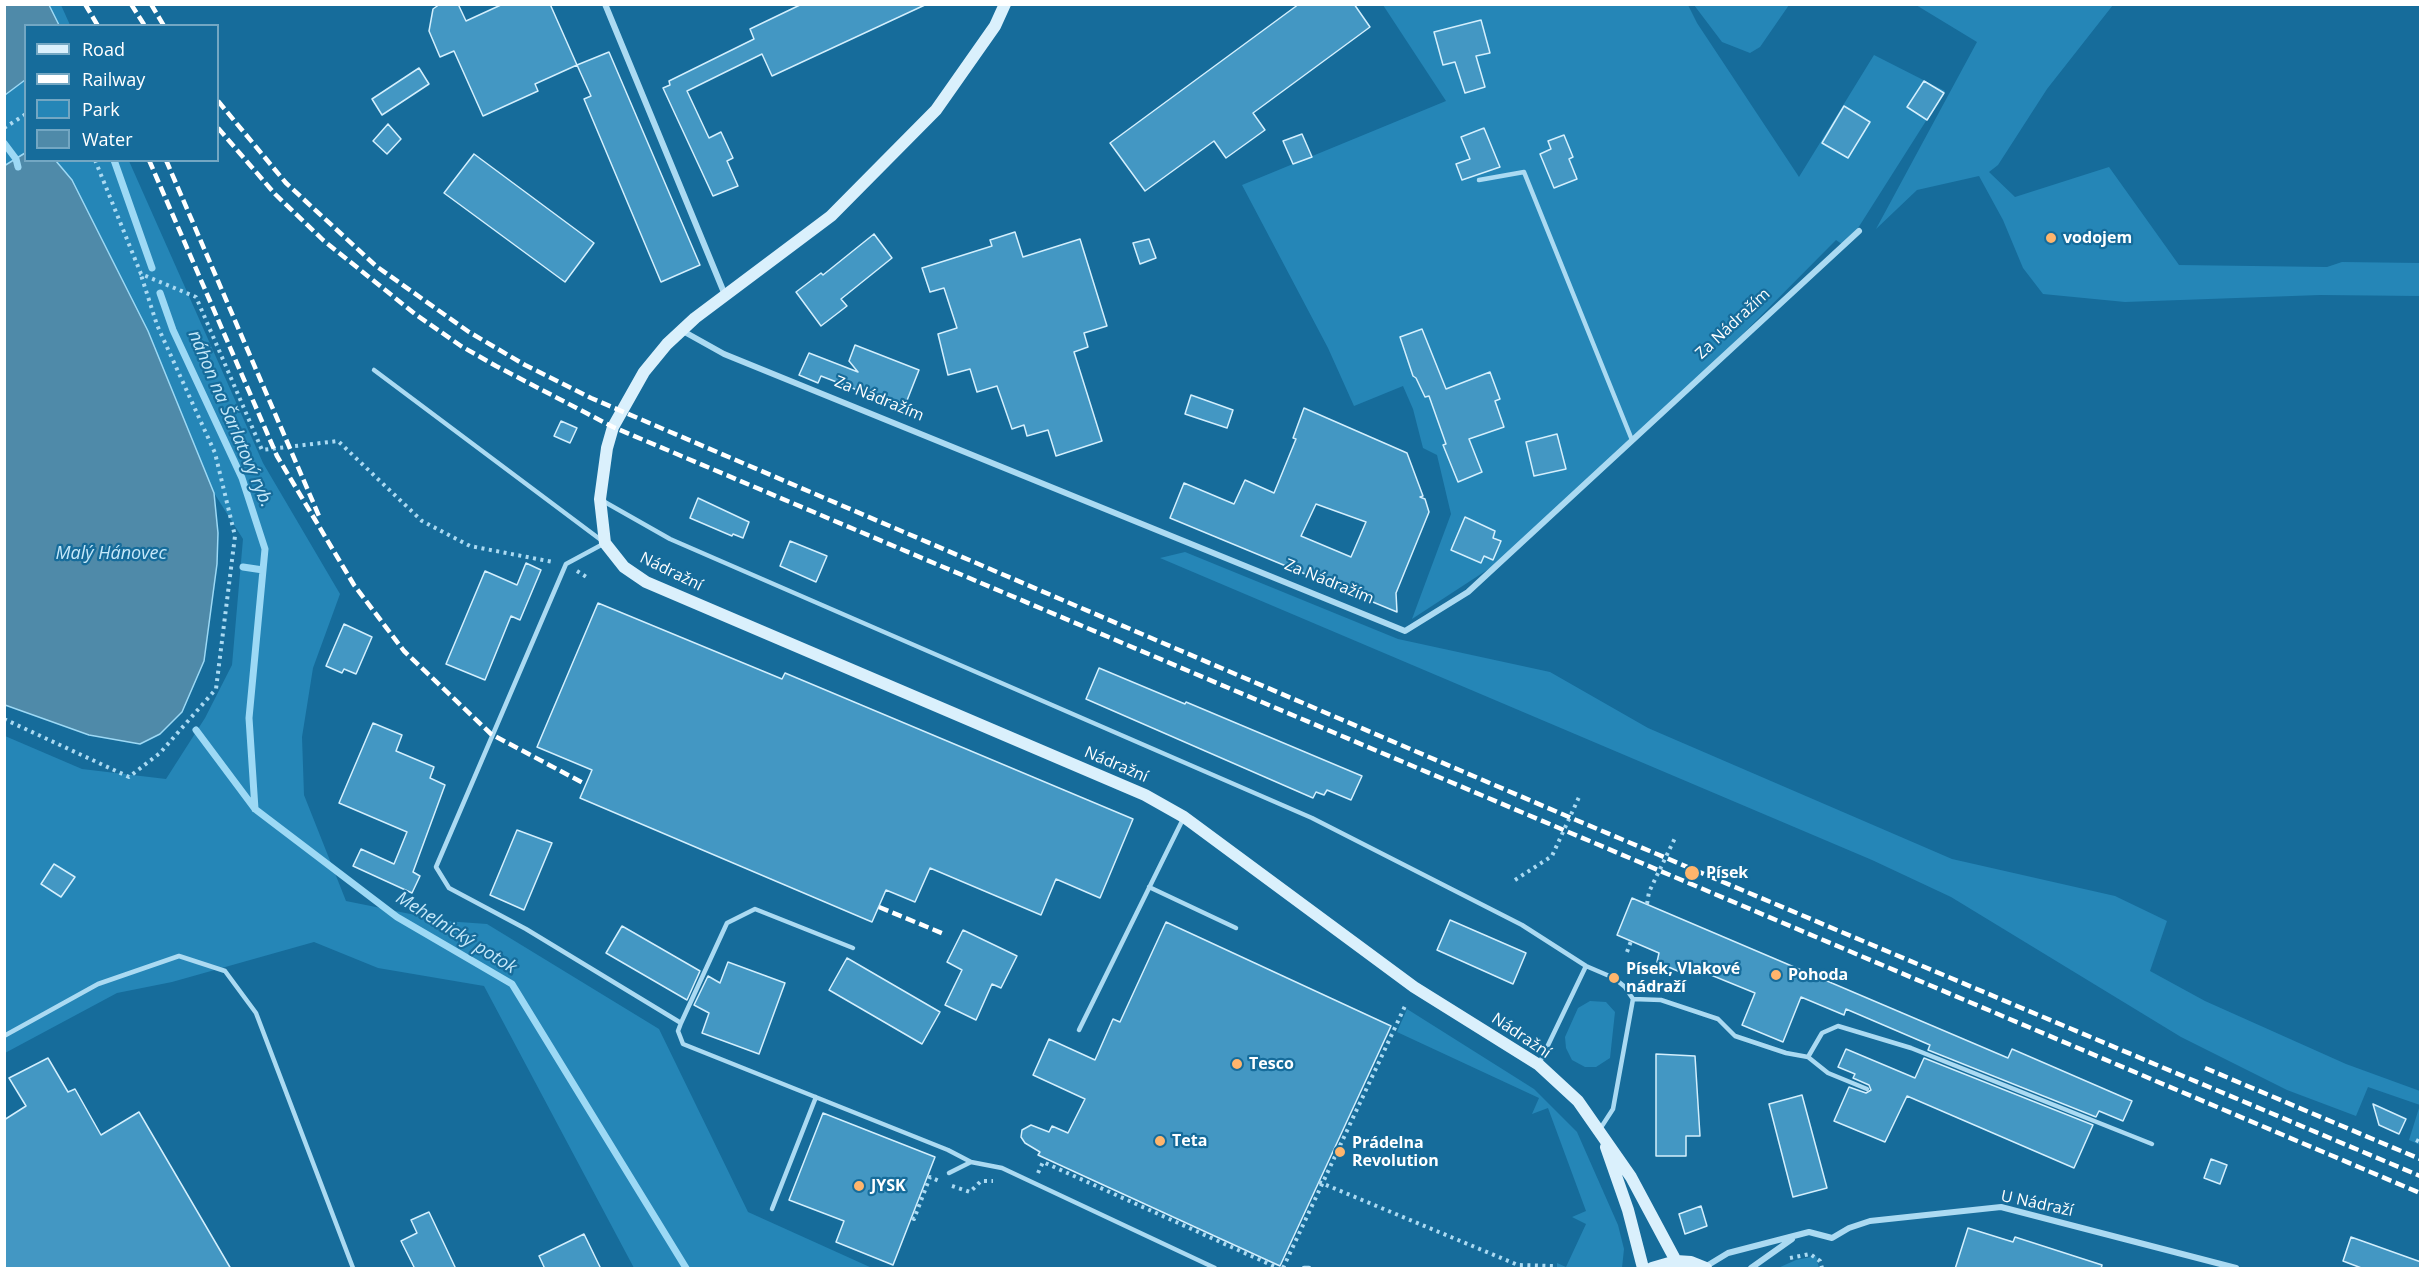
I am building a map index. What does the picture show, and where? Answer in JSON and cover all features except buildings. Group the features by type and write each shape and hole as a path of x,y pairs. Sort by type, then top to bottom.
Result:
{"main road":[{"path":"605,543 600,499 602,468 614,427 644,372 681,330 831,216 936,110 995,26 1005,4"},
{"name":"Nádražní","path":"605,543 624,567 646,582 1145,795 1184,817 1414,987 1539,1065 1578,1101 1600,1129 1631,1177 1676,1261"},
{"name":"Nádražní","path":"1600,1129 1628,1210 1643,1269"},
{"path":"1652,1269 1676,1261 1706,1268"}],"street":[{"path":"605,4 725,295"},
{"name":"Za Nádražím","path":"681,330 724,354 1405,631 1468,592 1859,231"},
{"name":"U Nádraží","path":"1706,1268 1728,1253 1809,1232 1832,1238 1849,1228 1870,1221 2001,1207 2235,1269"},
{"path":"1751,1269 1797,1235"}],"lane":[{"path":"1479,180 1524,172 1632,440"},
{"path":"374,370 605,543 566,564 436,867 449,888 526,929 681,1023"},
{"path":"600,499 670,539 1312,818 1522,925 1586,966 1614,978 1625,987 1633,999 1613,1109 1600,1129"},
{"path":"1079,1030 1184,817"},
{"path":"1149,887 1236,928"},
{"path":"853,948 755,909 727,923 678,1031 683,1044 971,1162 1002,1168 1215,1269"},
{"path":"4,1036 98,984 179,956 225,971 256,1013 353,1269"},
{"path":"1539,1065 1586,966"},
{"path":"1633,999 1661,1000 1718,1019 1734,1036 1786,1053 1808,1057 1828,1073 1867,1089"},
{"path":"1808,1057 1822,1033 1838,1026 1911,1048 2152,1144"},
{"path":"772,1209 816,1097"},
{"path":"949,1173 971,1162"},
{"path":"1304,1269 1309,1269"}],"path":[{"path":"4,128 24,115"},
{"path":"4,719 129,777 160,753 216,689 235,536 215,453 157,325 141,274 96,162"},
{"path":"141,274 196,297 262,450 338,441 422,521 471,546 566,564 588,578"},
{"path":"1515,880 1552,856 1580,795"},
{"path":"1647,904 1649,892 1676,836"},
{"path":"1626,952 1631,941"},
{"path":"1283,1269 1406,1004"},
{"path":"1321,1183 1518,1265 1554,1266"},
{"path":"1783,1261 1810,1254 1820,1261 1822,1269"}],"green space":[{"path":"49,5 61,5 70,24 58,24"},
{"path":"1383,5 1688,5 1697,23 1799,177 1874,55 1945,91 1846,247 1836,240 1709,368 1510,555 1412,619 1451,514 1437,455 1423,448 1413,409 1403,386 1354,406 1328,348 1242,185 1446,101"},
{"path":"1694,5 1789,5 1760,47 1750,53 1722,42"},
{"path":"1916,5 2113,5 2047,89 1998,165 1989,172 2015,197 2109,167 2179,265 2327,267 2342,262 2420,263 2420,296 2320,295 2125,302 2043,294 2023,268 2003,220 1979,176 1917,190 1876,229 1977,42"},
{"path":"24,81 24,154 5,166 4,95"},
{"path":"57,162 129,162 263,463 340,594 313,668 302,737 304,795 346,901 445,921 487,924 659,1029 748,1212 872,1268 634,1268 484,986 378,968 314,942 172,982 117,993 5,1053 5,736 82,769 166,779 205,718 232,665 243,539 214,493 148,331 72,180"},
{"path":"1185,552 1398,639 1550,672 1648,728 1952,859 2115,896 2167,921 2150,971 2205,1001 2346,1064 2420,1091 2420,1105 2368,1087 2356,1116 2287,1090 2181,1037 1951,897 1872,860 1160,558"},
{"path":"1590,1001 1606,1002 1615,1012 1610,1058 1596,1067 1585,1067 1572,1060 1566,1048 1565,1037 1578,1008"},
{"path":"1407,1009 1534,1089 1577,1132 1618,1225 1624,1249 1622,1268 1557,1268 1557,1263 1566,1267 1586,1224 1572,1217 1586,1211 1548,1108 1532,1114 1539,1098 1397,1032"},
{"path":"2420,1105 2420,1145 2409,1140"},
{"path":"1816,1256 1819,1268 1778,1268 1796,1260"}],"water":[{"path":"5,4 49,5 58,24 24,24 24,81 5,95"},
{"name":"Malý Hánovec","path":"24,154 24,162 57,162 72,180 148,331 214,493 218,533 217,564 204,661 182,712 160,734 140,744 89,735 5,705 4,166"}],"waterway":[{"name":"Mehelnický potok","path":"4,143 16,159 18,167"},
{"name":"náhon na Šarlatový ryb.","path":"115,162 152,268"},
{"name":"náhon na Šarlatový ryb.","path":"160,293 173,330 242,478 265,549 249,718 255,809"},
{"path":"243,567 263,570"},
{"name":"Mehelnický potok","path":"196,730 255,809 397,917 512,984 686,1268"}],"railway":[{"path":"85,4 97,24"},
{"path":"131,4 144,24"},
{"path":"151,4 163,24"},
{"path":"219,102 286,183 376,266 469,332 525,365 591,398 1569,817 2420,1176"},
{"path":"219,129 275,194 323,240 415,314 461,346 496,366 613,427 2420,1193"},
{"path":"150,162 277,456 354,585 404,651 491,734 585,784"},
{"path":"167,162 319,516"},
{"path":"879,907 944,934"},
{"path":"2205,1068 2420,1159"}],"place":[{"name":"vodojem","path":"2051,238"},
{"name":"Písek","path":"1692,873"},
{"name":"Pohoda","path":"1776,975"},
{"name":"Písek, Vlakové nádraží","path":"1614,978"},
{"name":"Tesco","path":"1237,1064"},
{"name":"Teta","path":"1160,1141"},
{"name":"Prádelna Revolution","path":"1340,1152"},
{"name":"JYSK","path":"859,1186"}]}
